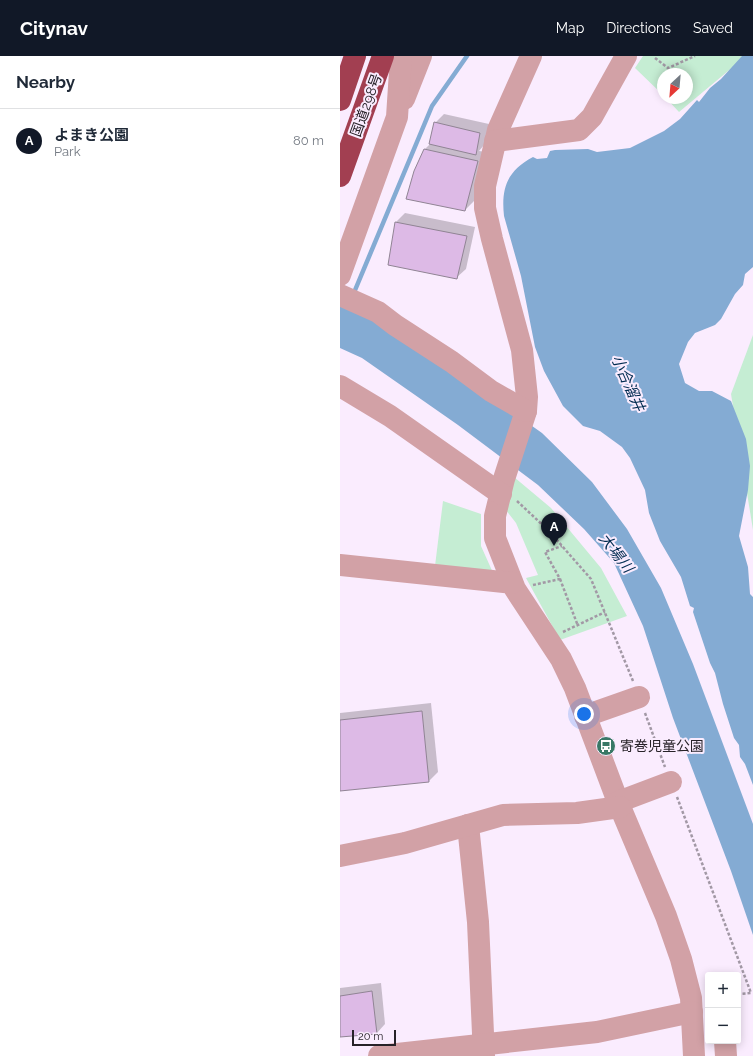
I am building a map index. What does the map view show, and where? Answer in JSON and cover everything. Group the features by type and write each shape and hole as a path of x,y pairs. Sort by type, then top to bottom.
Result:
{"highway":[{"path":"340,80 348,56"},
{"path":"340,100 355,56"},
{"path":"340,156 374,56"},
{"name":"国道298号","path":"340,176 383,56"}],"street":[{"path":"397,117 401,56"},
{"path":"340,274 397,117 421,56"},
{"path":"531,56 505,111 495,141 485,186 485,208 522,350 526,379 525,413 502,487 495,516 495,538 513,586 561,659 666,916 697,1002 694,1056"},
{"path":"495,141 579,130 592,117 626,56"},
{"path":"340,295 378,312 525,413"},
{"path":"340,386 502,487"},
{"path":"340,565 513,586"},
{"path":"585,716 639,697"},
{"path":"340,856 405,843 502,815 577,813 619,804 671,782"},
{"path":"468,825 478,922 484,1050"},
{"path":"379,1056 484,1050 597,1032 697,1002"},
{"path":"725,1044 726,1056"}],"path":[{"path":"655,58 668,68 695,56"},
{"path":"502,487 548,530 591,579 639,697 751,992 741,994"},
{"path":"562,546 545,552 560,579 578,626"},
{"path":"513,586 560,579"},
{"path":"548,638 578,626 605,612"}],"green space":[{"path":"643,56 746,56 693,100 693,68 657,68 657,89 635,68"},
{"path":"672,104 689,104 679,112"},
{"path":"753,335 753,530 731,394"},
{"path":"514,477 551,508 601,568 627,616 560,640 526,578 538,575 516,523 505,509"},
{"path":"443,501 481,514 481,546 494,575 435,566"}],"water":[{"name":"小合溜井","path":"742,56 753,56 753,267 745,274 743,285 735,294 721,319 715,325 695,333 688,342 679,364 685,383 699,391 712,391 731,401 746,439 750,466 748,490 739,536 748,567 750,594 753,597 753,785 745,764 740,757 739,745 734,738 715,673 710,663 693,612 694,608 690,606 681,577 660,541 649,513 645,490 630,458 622,447 600,431 583,426 563,406 544,371 535,347 521,276 504,216 503,206 505,189 508,181 517,168 524,162 533,157 537,159 547,158 550,151 555,150 588,149 597,152 630,148 664,131 680,119 697,100 699,102 710,88 721,79"},
{"name":"大場川","path":"340,302 377,321 460,375 542,433 592,482 627,529 661,588 693,664 753,824 753,935 731,871 673,718 643,626 614,563 584,529 538,485 458,425 362,358 340,348"}],"building":[{"path":"434,122 480,133 476,155 429,144"},
{"path":"424,149 478,161 465,211 406,199 414,171"},
{"path":"395,222 467,236 457,279 388,265"},
{"path":"422,711 429,782 340,791 340,720"},
{"path":"372,991 377,1034 340,1037 340,996"}],"waterway":[{"path":"353,295 432,106 467,56"}],"place":[{"name":"よまき公園","path":"554,546"},
{"name":"寄巻児童公園","path":"606,746"}]}
